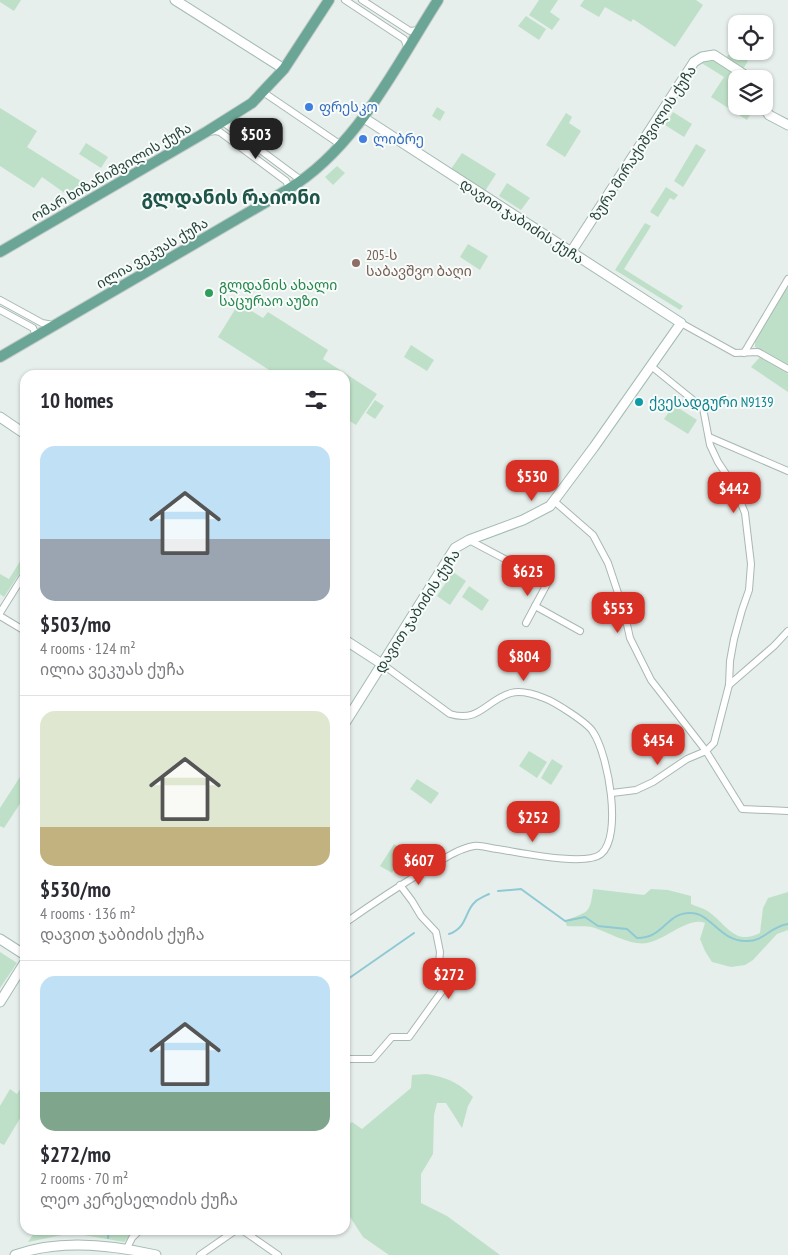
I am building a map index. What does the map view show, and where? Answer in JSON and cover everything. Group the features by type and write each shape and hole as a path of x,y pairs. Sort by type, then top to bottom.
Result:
{"main road":[{"name":"ომარ ხიზანიშვილის ქუჩა","path":"0,252 223,122 252,103 284,69 329,0"},
{"name":"ილია ვეკუას ქუჩა","path":"0,357 287,190 325,163 364,118 438,0"}],"street":[{"path":"175,0 284,69"},
{"path":"345,0 404,40 408,48"},
{"path":"362,0 410,31 419,30"},
{"name":"ზურა მირაქიშვილის ქუჩა","path":"572,252 694,62 702,57 714,55 737,70"},
{"path":"264,92 341,145"},
{"path":"771,115 788,126"},
{"name":"დავით ჯაბიძის ქუჩა","path":"364,118 681,323 735,353 758,352 788,369"},
{"path":"223,122 302,181"},
{"path":"206,132 215,130 220,132 286,181 288,185 287,190"},
{"path":"744,353 788,279"},
{"path":"0,300 42,323 55,325"},
{"path":"0,310 33,328 35,333 33,338"},
{"name":"დავით ჯაბიძის ქუჩა","path":"350,715 454,548 469,540 523,520 550,506 681,323"},
{"path":"612,793 636,790 653,782 687,759 706,751 714,743 729,685 730,661 742,610 749,590 750,564 745,513 734,486 718,462 710,445 703,408 651,366"},
{"path":"0,417 20,431"},
{"path":"709,437 788,472"},
{"path":"554,501 593,535 608,563 636,653 651,680 706,751 742,809 788,811"},
{"path":"469,540 548,582 526,622"},
{"path":"20,581 0,614 20,628"},
{"path":"535,606 580,631"},
{"path":"729,685 774,646 788,631"},
{"path":"350,643 382,664 450,714 460,717 470,717 479,713 501,697 511,693 532,693 547,699 588,725 594,732 602,751 612,793 610,835 608,845 600,855 576,860 477,846 463,848 400,885 350,920"},
{"path":"350,1059 373,1059 392,1037 409,1037 442,992 438,974 440,952 436,932 421,916 412,900 400,885"},
{"path":"0,939 20,952"},
{"path":"0,1002 20,970"},
{"path":"127,1248 135,1235"},
{"path":"200,1255 229,1235"},
{"path":"249,1235 278,1255"},
{"path":"16,1255 58,1246 127,1248 156,1255"}],"green space":[{"path":"0,0 21,0 14,11 0,2"},
{"path":"539,0 558,0 550,12 560,19 552,30 529,15"},
{"path":"584,0 696,0 703,5 675,47 633,19 631,22 605,7 599,17 580,6"},
{"path":"526,16 546,29 539,40 518,26"},
{"path":"712,58 730,70 728,70 728,108 711,97 724,77 700,62"},
{"path":"729,60 747,60 748,61 743,69"},
{"path":"437,107 445,112 440,121 432,116"},
{"path":"0,108 37,131 27,147 84,183 66,194 42,177 34,188 0,166"},
{"path":"673,112 692,124 684,137 665,125"},
{"path":"566,113 572,117 569,123 581,131 565,157 546,145"},
{"path":"739,115 750,115 747,120"},
{"path":"86,143 108,157 101,168 79,154"},
{"path":"696,144 706,150 683,187 674,181"},
{"path":"462,153 496,174 485,191 451,169"},
{"path":"337,166 345,173 333,185 325,177"},
{"path":"507,183 530,198 521,210 499,196"},
{"path":"666,187 678,195 674,200 670,198 658,217 650,212"},
{"path":"645,223 651,226 624,269 683,306 680,310 615,270"},
{"path":"468,244 488,256 480,270 460,257"},
{"path":"788,285 788,368 755,347 755,341"},
{"path":"239,303 263,318 268,312 328,350 323,359 340,370 269,370 218,337"},
{"path":"411,345 434,360 427,371 404,357"},
{"path":"760,357 788,374 788,392 751,367"},
{"path":"350,376 377,394 356,425 350,421"},
{"path":"375,400 384,406 375,419 366,413"},
{"path":"674,405 697,420 688,434 664,419"},
{"path":"20,561 20,573 4,597 0,594 0,574 9,579"},
{"path":"453,572 466,581 450,605 437,596"},
{"path":"469,586 489,600 482,611 462,597"},
{"path":"529,751 547,762 537,778 519,766"},
{"path":"552,759 563,766 551,785 541,778"},
{"path":"20,777 20,804 4,828 0,826 0,808"},
{"path":"417,779 439,793 431,804 410,789"},
{"path":"394,844 405,851 392,873 380,866"},
{"path":"593,889 644,895 651,889 668,890 691,896 691,904 707,911 732,932 744,937 760,933 763,908 768,898 788,892 788,930 777,934 753,960 745,965 731,967 712,962 705,951 700,939 705,923 699,922 684,925 647,943 628,941 592,927 567,926 565,921 583,914 589,908"},
{"path":"0,952 17,963 0,988"},
{"path":"426,1074 440,1077 451,1081 473,1097 468,1106 462,1128 446,1103 437,1103 434,1115 433,1154 421,1174 421,1203 447,1216 500,1255 389,1255 363,1237 350,1217 350,1124 352,1122 362,1129 411,1088 412,1075"},
{"path":"10,1089 17,1094 20,1089 20,1118 4,1145 0,1143 0,1106"},
{"path":"33,1235 62,1235 28,1242"},
{"path":"84,1235 131,1235 124,1242"}],"waterway":[{"path":"498,891 521,889 565,921 585,917 598,926 627,929 637,938 654,934 676,916 691,913 698,914 723,933 738,940 758,939 776,928 788,924"},
{"path":"449,934 460,927 475,902 489,894"},
{"path":"350,978 414,933"}],"place":[{"name":"ფრესკო","path":"309,107"},
{"name":"ლიბრე","path":"363,139"},
{"name":"205-ს საბავშვო ბაღი","path":"356,263"},
{"name":"გლდანის ახალი საცურაო აუზი","path":"209,293"},
{"name":"ქვესადგური N9139","path":"639,402"}],"district":[{"name":"გლდანის რაიონი","path":"231,197"}]}
